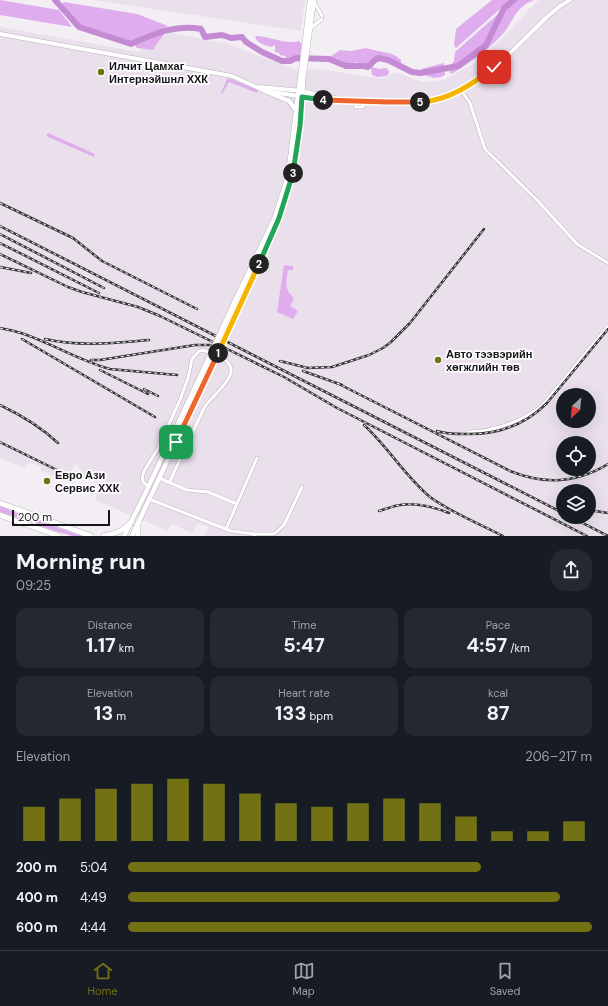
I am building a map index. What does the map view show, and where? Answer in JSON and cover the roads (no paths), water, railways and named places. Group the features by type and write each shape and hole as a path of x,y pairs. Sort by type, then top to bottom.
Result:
{"highway":[{"path":"0,503 92,536"},
{"path":"0,515 59,536"},
{"path":"29,525 34,521 32,515"},
{"path":"104,536 126,528 131,522"},
{"path":"138,523 138,536"}],"main road":[{"path":"307,38 310,29 312,1"},
{"path":"132,536 240,305 282,204 293,173 300,126 300,91 312,1"},
{"path":"266,91 289,101 296,110"},
{"path":"124,536 282,204 288,176 296,110 300,96"}],"street":[{"path":"0,34 232,76 266,91 326,100 364,102 427,101 442,98 461,90 503,59 524,41 548,16 570,0"},
{"path":"310,29 322,18 312,1"},
{"path":"256,86 327,95 346,101"},
{"path":"461,90 470,104 485,149 537,200 577,244 608,263"},
{"path":"468,432 478,432 509,423 533,413 542,406 608,326"},
{"path":"149,486 144,483 142,479 144,471 157,450 180,400 189,374 192,359 196,352 206,350 227,361 231,366 231,372 224,386 210,399 204,408 169,483"},
{"path":"226,529 257,458"},
{"path":"159,478 187,490 208,492 237,504"},
{"path":"150,499 231,531 255,535 274,534 286,521 302,487"}],"waterway":[{"path":"55,0 79,27 131,44 165,31 191,28 201,29 205,37 222,35 231,38 242,37 246,42 262,52 282,61 290,61 296,58 329,59 346,66 368,67 379,58 388,60 412,72 421,73 458,66 486,45 504,8 514,0"}],"railway":[{"path":"0,203 73,238 102,261 197,309"},
{"path":"0,226 556,509"},
{"path":"280,361 308,368 332,367 369,355 383,348 410,323 484,229"},
{"path":"0,234 104,288"},
{"path":"0,243 99,293"},
{"path":"0,254 68,287 138,307 160,316 284,377 337,408 587,536"},
{"path":"0,267 31,273"},
{"path":"0,328 24,334 88,362 110,369 177,375"},
{"path":"437,431 454,434 488,433 520,423 547,403 608,329"},
{"path":"22,339 155,417"},
{"path":"45,339 84,344 149,340"},
{"path":"91,360 100,360 195,345 210,345 217,347"},
{"path":"100,370 148,394"},
{"path":"303,371 342,385"},
{"path":"337,383 510,471 523,475 548,480 560,480 584,475 608,464"},
{"path":"144,389 158,396"},
{"path":"0,405 30,421 58,443"},
{"path":"364,425 421,489 430,497 456,513 503,536"},
{"path":"0,442 59,471"},
{"path":"379,511 397,505 413,504 431,507 449,513"},
{"path":"596,511 608,513"},
{"path":"585,524 608,536"}],"place":[{"name":"Илчит Цамхаг Интернэйшнл ХХК","path":"101,72"},
{"name":"Авто тээвэрийн хөгжлийн төв","path":"438,360"},
{"name":"Евро Ази Сервис ХХК","path":"47,481"}]}
